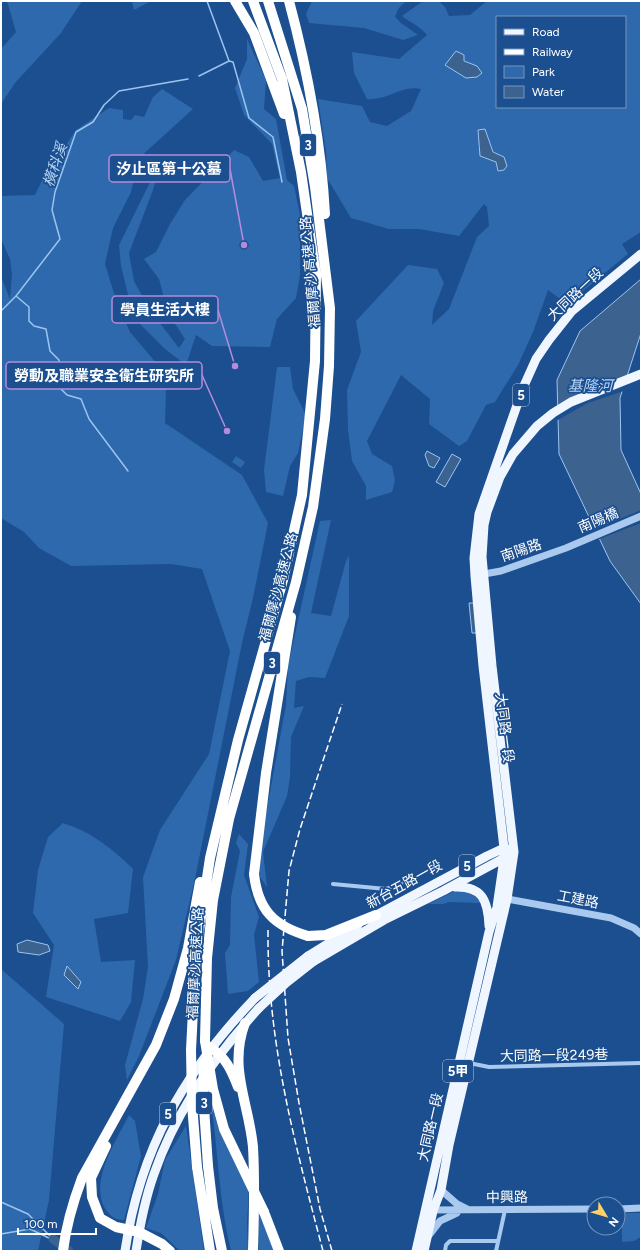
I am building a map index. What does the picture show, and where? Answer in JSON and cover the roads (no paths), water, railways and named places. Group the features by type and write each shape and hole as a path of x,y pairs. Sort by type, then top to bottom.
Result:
{"highway":[{"path":"235,1 254,33 296,144"},
{"name":"福爾摩沙高速公路","path":"210,1251 197,1167 192,1104 191,1050 196,950 210,858 238,740 283,580 302,494 310,431 315,361 316,276 296,144 282,79 254,1"},
{"name":"福爾摩沙高速公路","path":"222,1251 213,1208 208,1166 203,1093 207,1040 207,958 213,900 231,812 296,582 313,507 325,419 329,366 329,294 315,187 302,109 268,1"},
{"path":"289,1 311,93 318,138 322,171 329,294"},
{"path":"296,582 266,773 254,874 258,896 269,914 287,928 308,936 326,935 376,915"},
{"path":"63,1251 66,1230 74,1197 94,1155 156,1045 174,999 188,948 199,886 210,858"},
{"path":"244,1023 239,1039 237,1055 253,1146 253,1251"},
{"path":"207,1040 229,1064 246,1109"},
{"path":"207,1040 213,1089 224,1129 264,1212 279,1251"},
{"path":"145,1065 141,1077 91,1178 92,1197 100,1218 116,1227 128,1231 139,1232 162,1244 170,1251"}],"main road":[{"name":"大同路一段","path":"424,1251 427,1241 427,1210 441,1190 445,1144 482,988 507,899 514,852 492,666 479,575 474,558 479,514 523,388 536,359 572,311 641,254"},
{"name":"大同路一段","path":"416,1251 469,1063 482,988 489,932 497,907 504,859 483,666 479,575 484,525 500,477 513,454 524,440 553,413 571,402 641,374"},
{"path":"504,848 514,852"},
{"name":"新台五路一段","path":"125,1251 128,1231 144,1171 164,1121 207,1040 254,998 376,915 504,848"},
{"name":"新台五路一段","path":"136,1251 139,1232 153,1176 178,1120 221,1054 244,1023 311,959 384,920 451,887 504,859 514,852"},
{"path":"451,887 467,887 477,890 481,894 489,917 489,932"}],"street":[{"name":"南陽橋","path":"566,548 641,516"},
{"name":"南陽路","path":"479,575 501,571 566,548"},
{"path":"333,884 386,889 408,880"},
{"name":"工建路","path":"507,899 611,918 634,928 641,934"},
{"name":"大同路一段249巷","path":"469,1063 489,1067 641,1063"},
{"path":"441,1190 457,1204 471,1210"},
{"path":"626,1209 641,1208"},
{"name":"中興路","path":"427,1210 586,1209"},
{"path":"427,1241 432,1229 440,1221 450,1215 471,1210"},
{"path":"496,1251 504,1210"},
{"path":"445,1251 446,1245 450,1241 498,1241"}],"water":[{"path":"456,51 464,55 464,61 477,66 482,73 477,77 466,78 445,65"},
{"path":"485,129 493,152 504,157 507,166 504,170 498,171 496,162 480,156 478,130"},
{"name":"基隆河","path":"641,279 641,333 620,398 621,450 641,494 641,604 610,561 559,454 557,380 580,331"},
{"path":"427,451 440,458 434,468 429,466 425,455"},
{"path":"452,454 461,459 445,487 436,482"},
{"path":"469,603 475,603 478,633 472,633"},
{"path":"27,940 48,945 50,951 39,955 18,952 17,944"},
{"path":"67,966 81,982 78,989 64,975"}],"waterway":[{"name":"橫科溪","path":"199,76 229,61 207,1"},
{"path":"229,61 233,62 249,118 273,137 282,182"},
{"name":"橫科溪","path":"1,311 16,296 60,239 52,210 55,192 76,132 93,122 104,105 119,91 188,79"},
{"path":"16,296 29,307 29,321 34,326 46,329 50,351 59,360 60,388 67,395 81,399 89,419 128,471"},
{"path":"1,1202 28,1214 53,1239"},
{"path":"1,1234 30,1229 51,1239"},
{"path":"53,1239 69,1251"}],"railway":[{"path":"332,1251 320,1209 288,1038 282,951 289,871 300,829 342,704"},
{"path":"268,930 272,1012 278,1053 293,1132 323,1251"}],"place":[{"name":"汐止區第十公墓","path":"244,245"},
{"name":"學員生活大樓","path":"235,366"},
{"name":"勞動及職業安全衛生研究所","path":"227,431"}]}
